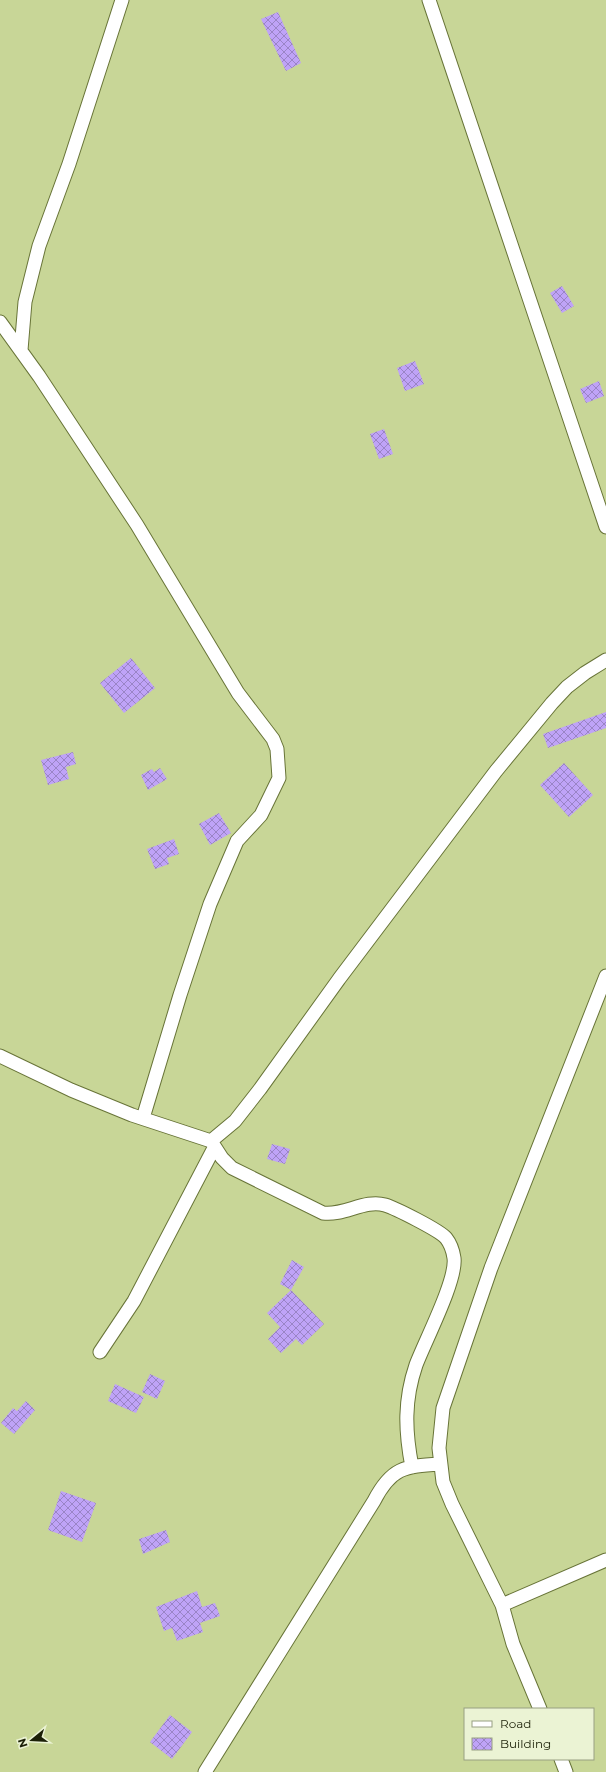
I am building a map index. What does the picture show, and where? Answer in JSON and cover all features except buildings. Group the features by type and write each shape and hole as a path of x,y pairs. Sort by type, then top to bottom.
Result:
{"street":[{"path":"21,350 25,302 39,246 69,164 122,0"},
{"path":"429,0 606,527"},
{"path":"0,322 40,376 137,525 238,693 273,739 277,749 279,778 260,815 237,840 210,904 180,995 143,1118"},
{"path":"100,1352 134,1301 213,1144 235,1121 260,1089 339,979 501,765 567,687 585,673 606,660"},
{"path":"540,1708 513,1644 502,1605 452,1504 443,1482 439,1448 443,1408 484,1290 606,976"},
{"path":"0,1056 71,1090 213,1144 232,1168 323,1213 333,1214 370,1204 386,1205 435,1230 446,1238 451,1248 454,1268 416,1366 408,1395 406,1420 412,1466"},
{"path":"204,1772 374,1501 383,1483 395,1473 412,1466 440,1464"},
{"path":"502,1605 606,1560"},
{"path":"561,1760 566,1772"}]}
